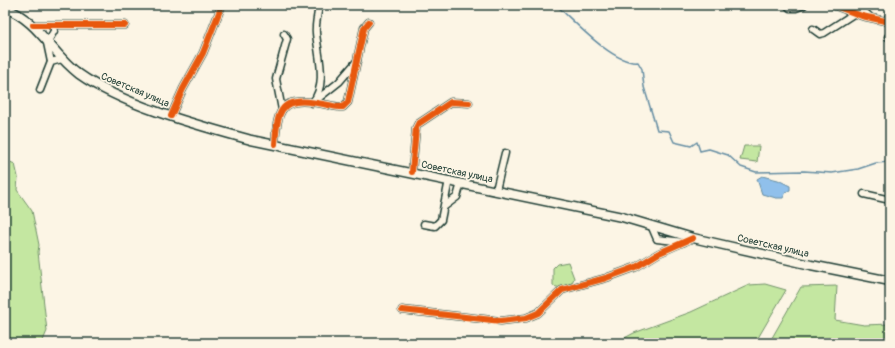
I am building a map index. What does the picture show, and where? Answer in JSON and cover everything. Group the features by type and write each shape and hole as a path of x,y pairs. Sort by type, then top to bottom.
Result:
{"main road":[{"name":"Советская улица","path":"5,8 18,13 33,25 62,59 78,73 100,88 171,116 220,131 275,144 622,217 693,238 811,265 890,281"}],"street":[{"path":"171,116 183,89 203,53 222,5"},
{"path":"312,103 316,98 320,79 320,59 316,33 319,5"},
{"path":"787,5 790,8 796,8 804,5"},
{"path":"833,5 855,14 869,16 888,22 890,13"},
{"path":"848,5 869,16"},
{"path":"857,5 862,11"},
{"path":"813,30 820,34 824,33 855,14"},
{"path":"282,110 287,104 296,101 343,106 348,102 364,28 369,22"},
{"path":"40,90 51,62 45,40 49,24"},
{"path":"33,25 125,25"},
{"path":"45,40 54,31"},
{"path":"275,144 282,110 276,79 287,39 284,34"},
{"path":"51,62 62,59"},
{"path":"312,103 339,82 358,60"},
{"path":"412,172 416,128 418,124 451,102 469,103"},
{"path":"496,190 505,153"},
{"path":"424,224 435,226 439,224 449,180"},
{"path":"444,206 457,197 461,183"},
{"path":"864,194 890,200"},
{"path":"651,225 657,239 685,242"},
{"path":"402,310 500,321 526,318 538,313 562,290 606,278 636,267 662,251 693,238"},
{"path":"662,240 662,251"}],"green space":[{"path":"744,146 759,146 757,162 740,160"},
{"path":"5,160 15,164 18,177 17,190 32,211 39,245 38,252 47,331 42,343 5,343"},
{"path":"568,262 574,278 572,283 561,288 553,286 553,268 557,264"},
{"path":"765,284 786,290 755,343 615,343 634,333 691,312 749,285"},
{"path":"837,286 835,320 864,325 890,324 890,343 769,343 801,287"}],"water":[{"path":"762,176 778,180 790,186 790,190 786,192 783,198 776,198 762,194 757,179"}],"waterway":[{"path":"556,5 606,50 628,61 638,62 642,69 644,87 657,130 669,131 674,142 691,146 697,142 700,151 709,149 728,155 741,167 756,172 804,171 832,173 858,169 876,163 890,162"}],"cycle path":[{"path":"171,116 183,89 203,53 222,5"},
{"path":"833,5 862,16 890,22"},
{"path":"275,144 280,114 286,105 300,101 343,107 348,102 364,28 369,22"},
{"path":"33,25 125,25"},
{"path":"412,172 416,128 418,124 451,102 469,103"},
{"path":"402,310 501,321 526,318 538,313 562,290 606,278 636,267 659,253 693,238"}]}
